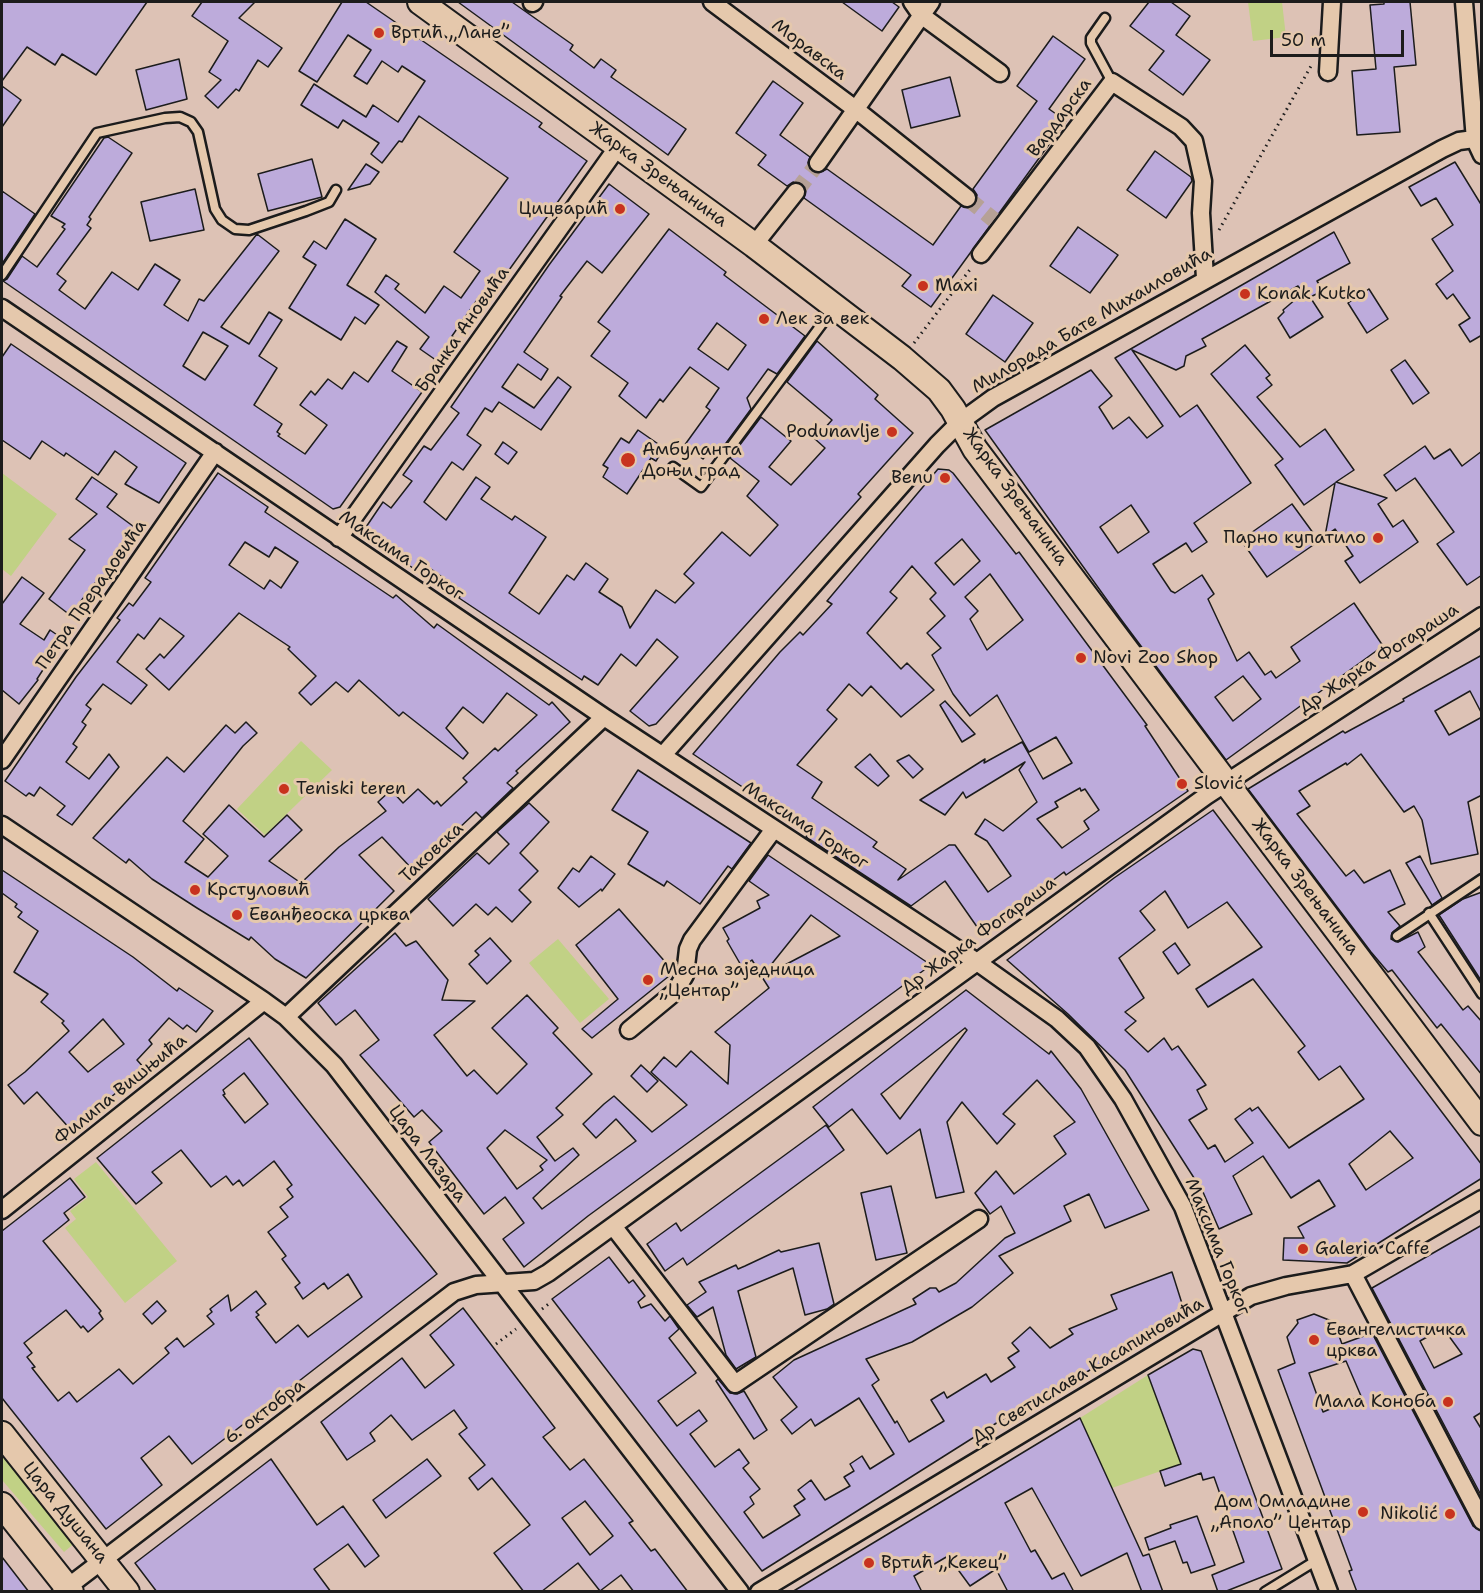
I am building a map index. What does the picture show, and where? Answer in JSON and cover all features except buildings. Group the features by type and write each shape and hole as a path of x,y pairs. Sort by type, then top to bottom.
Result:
{"street":[{"name":"Жарка Зрењанина","path":"420,2 754,245 932,383 945,397 975,449 1364,960 1482,1123"},
{"name":"Моравска","path":"712,2 854,108 967,198"},
{"path":"1328,72 1332,2"},
{"path":"1464,2 1479,144"},
{"name":"Моравска","path":"818,162 922,6"},
{"path":"922,6 1000,73"},
{"name":"Вардарска","path":"981,254 998,223 1112,82 1181,126 1194,141 1203,181 1201,213 1205,278"},
{"name":"Милорада Бате Михаиловића","path":"663,755 937,445 960,422 993,398 1442,148 1459,141 1479,144"},
{"name":"Бранка Ановића","path":"339,538 619,145"},
{"path":"754,245 796,192"},
{"name":"Максима Горког","path":"2,308 604,717 977,962 1057,1019 1087,1047 1104,1068 1183,1207 1329,1592"},
{"name":"Петра Прерадовића","path":"2,760 215,452"},
{"name":"Др Жарка Фогараша","path":"501,1284 534,1281 1227,782 1482,616"},
{"name":"Таковска","path":"286,1017 604,717"},
{"name":"Цара Лазара","path":"2,825 264,1001 286,1017 334,1065 740,1592"},
{"path":"629,1030 675,992 685,975 688,949 692,940 774,829"},
{"name":"Филипа Вишњића","path":"2,1210 264,1001"},
{"name":"Др Светислава Касапиновића","path":"759,1592 1251,1296 1277,1288 1353,1274 1482,1199"},
{"path":"613,1226 735,1384 979,1219"},
{"path":"1353,1274 1482,1521"},
{"name":"6. октобра","path":"67,1590 102,1560 454,1292 476,1285 501,1284"},
{"name":"Цара Душана","path":"2,1434 127,1592"},
{"path":"2,1505 67,1590"}],"lane":[{"path":"1105,18 1091,43 1112,82"},
{"path":"2,275 97,133 165,118 180,117 190,122 198,132 215,209 222,220 235,229 249,230 314,208 329,202 336,190"},
{"path":"674,467 701,487 835,306"},
{"path":"1397,936 1482,879"},
{"path":"1429,913 1482,994"},
{"path":"1265,1592 1317,1560"}],"path":[{"path":"1204,258 1313,62"},
{"path":"919,348 913,344 981,254"}],"green space":[{"path":"1248,2 1282,2 1286,37 1253,41"},
{"path":"2,473 57,514 11,576 2,569"},
{"name":"Teniski teren","path":"301,741 332,770 265,835 237,809"},
{"path":"558,939 609,999 580,1023 529,963"},
{"path":"96,1162 177,1261 125,1303 65,1228 76,1219 70,1211 88,1197 74,1179"},
{"path":"1148,1375 1181,1464 1112,1488 1080,1418"},
{"path":"2,1445 76,1542 64,1552 2,1480"}],"tunnel":[{"path":"796,192 818,163"},
{"path":"967,198 994,220"}],"place":[{"name":"Вртић „Лане”","path":"379,33"},
{"name":"Цицварић","path":"620,209"},
{"name":"Maxi","path":"923,286"},
{"name":"Konak Kutko","path":"1245,294"},
{"name":"Лек за век","path":"764,319"},
{"name":"Podunavlje","path":"892,432"},
{"name":"Амбуланта Доњи град","path":"628,460"},
{"name":"Benu","path":"945,478"},
{"name":"Парно купатило","path":"1378,538"},
{"name":"Novi Zoo Shop","path":"1081,658"},
{"name":"Slović","path":"1182,784"},
{"name":"Teniski teren","path":"284,789"},
{"name":"Крстуловић","path":"195,890"},
{"name":"Еванђеоска црква","path":"237,915"},
{"name":"Месна заједница „Центар”","path":"648,980"},
{"name":"Galeria Caffe","path":"1303,1249"},
{"name":"Евангелистичка црква","path":"1314,1340"},
{"name":"Мала Коноба","path":"1448,1402"},
{"name":"Дом Омладине „Аполо” Центар","path":"1363,1512"},
{"name":"Nikolić","path":"1450,1514"},
{"name":"Вртић „Кекец”","path":"869,1563"}]}
